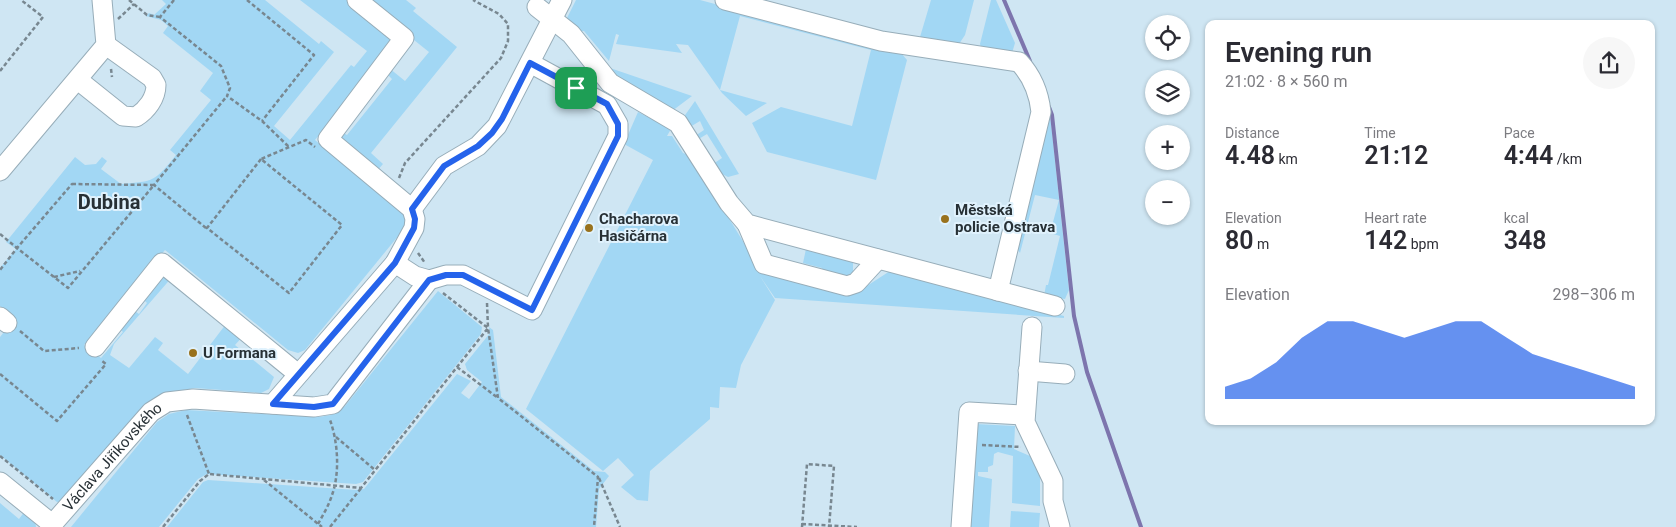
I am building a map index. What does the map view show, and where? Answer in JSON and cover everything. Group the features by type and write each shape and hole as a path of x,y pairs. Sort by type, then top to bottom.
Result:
{"street":[{"path":"0,171 106,45 102,0"},
{"path":"273,404 395,263 414,228 415,219 412,209 328,139 404,38 357,0"},
{"path":"412,209 444,166 478,146 492,133 502,119 562,0"},
{"path":"726,0 880,41 1019,62 1029,72 1040,99 1041,112 998,291"},
{"path":"537,7 571,34 610,82 678,123 729,203 746,224 764,264 847,286 856,283 878,259"},
{"path":"78,80 123,116 136,118 148,106 156,92 156,85 152,78 106,45"},
{"path":"395,263 415,276 434,284 446,275 463,275 532,310 618,136 618,124 607,104 530,63"},
{"path":"746,224 1055,306"},
{"path":"93,351 162,263 298,374"},
{"name":"Václava Jiřikovského","path":"51,525 151,412 168,402 193,399 314,407 333,404 434,284"},
{"path":"1032,327 1024,415 1026,427 1053,481 1053,500 1060,527"},
{"path":"1028,371 1065,374"},
{"path":"961,527 969,412 1024,415"},
{"path":"0,482 51,525"}],"path":[{"path":"0,71 43,17 21,0"},
{"path":"0,234 68,288 228,96 230,88 221,66 160,17 148,15 129,0"},
{"path":"160,17 174,0"},
{"path":"247,0 314,55 262,121"},
{"path":"393,194 405,163 501,58 508,41 508,24 499,14 473,0"},
{"path":"490,9 492,3"},
{"path":"228,96 262,121 289,147"},
{"path":"207,228 261,159 306,140 320,152"},
{"path":"0,270 72,184 154,185 289,293 342,225 261,159"},
{"path":"54,277 82,271"},
{"path":"434,284 488,328"},
{"path":"486,298 488,328 498,398"},
{"path":"0,374 57,421 106,364 93,351 44,351 8,323"},
{"path":"330,527 488,328"},
{"path":"457,367 598,477 620,527"},
{"path":"184,406 209,474"},
{"path":"318,524 332,497 335,485 336,437 328,414"},
{"path":"336,437 375,470"},
{"path":"975,444 1030,448"},
{"path":"0,456 66,509"},
{"path":"829,526 834,466 807,464 802,526 857,527"},
{"path":"163,527 200,481 209,474 362,487"},
{"path":"594,527 598,477"},
{"path":"262,479 322,527"}],"shaded area":[{"path":"162,0 265,0 319,44 321,41 334,52 274,126 290,140 351,65 354,67 367,51 300,0 347,0 389,37 390,43 385,55 315,140 402,210 408,224 305,350 298,353 288,350 165,250 158,258 155,256 84,345 101,358 123,332 118,327 132,309 139,314 147,303 141,297 160,275 173,276 114,344 110,355 129,368 155,337 163,343 158,350 188,374 226,324 244,335 235,345 274,377 269,389 261,393 195,388 161,394 140,410 65,501 57,502 0,455 0,337 15,318 0,306 0,268 16,249 6,242 75,157 85,165 96,164 102,157 107,161 101,169 121,184 148,181 158,175 176,155 170,150 211,100 200,91 213,73 163,33 168,26 161,20 146,16 149,13 154,15 166,4"},
{"path":"364,0 406,0 416,8 413,11 457,47 371,153 383,164 375,173 348,151 338,135 340,131 347,135 392,79 385,72 389,68 405,81 429,52"},
{"path":"576,0 700,0 901,53 907,60 876,180 767,152 752,123 781,107 852,126 871,50 740,16 720,90 767,103 746,116 722,93 688,45 676,44 682,53 616,44 619,35 616,34 609,61 584,31 575,31 566,20"},
{"path":"931,0 974,0 965,35 959,44 920,37"},
{"path":"991,0 996,0 1015,43 1012,53 981,47 980,44"},
{"path":"607,67 692,96 672,111 624,86"},
{"path":"695,101 739,174 728,177 722,174 718,167 715,168 713,164 722,158 707,134 697,140 695,136 704,130 700,121 690,127 683,118"},
{"path":"638,112 671,129 667,136 672,136 683,153 691,156 758,266 766,274 842,294 859,291 890,271 1064,316 1064,318 775,298 760,276 775,300 741,365 736,388 720,387 719,408 710,407 710,419 650,471 648,501 637,500 621,487 634,475 618,458 603,471 526,409 653,160 624,144"},
{"path":"1050,115 1069,290 1065,299 1044,296 1060,236 1050,233 1059,200 1035,195 1020,253 1016,247"},
{"path":"806,249 853,261 853,272 848,277 822,272 822,268 803,263"},
{"path":"438,291 482,327 481,334 363,482 356,484 207,474 198,479 159,527 71,527 157,422 169,414 186,410 319,417 331,415 345,406"},
{"path":"489,327 493,330 501,397 594,471 605,472 609,476 599,489 596,527 167,527 203,482 208,480 364,489 457,374 471,381 461,393 469,399 482,382 467,370 465,364 490,333"},
{"path":"975,424 1015,426 1014,449 1030,456 1040,477 1040,506 1012,503 1013,456 998,452 994,454 993,465 988,467 988,472 978,472 978,476 992,479 989,527 967,527"},
{"path":"0,503 19,519 25,511 35,520 36,527 0,527"},
{"path":"1011,511 1040,513 1039,527 1010,527"}],"waterway":[{"path":"1004,0 1030,61"},
{"path":"1049,107 1052,115 1074,316 1087,372 1141,527"}],"place":[{"name":"Městská policie Ostrava","path":"945,219"},
{"name":"Chacharova Hasičárna","path":"589,228"},
{"name":"U Formana","path":"193,353"}],"district":[{"name":"Dubina","path":"109,202"}],"route":[{"path":"530,63 576,88 607,104 618,124 618,136 532,310 463,275 446,275 429,280 333,404 314,407 273,404 395,263 414,228 415,219 412,209 444,166 451,160 478,146 492,133 502,119 530,63"}]}
